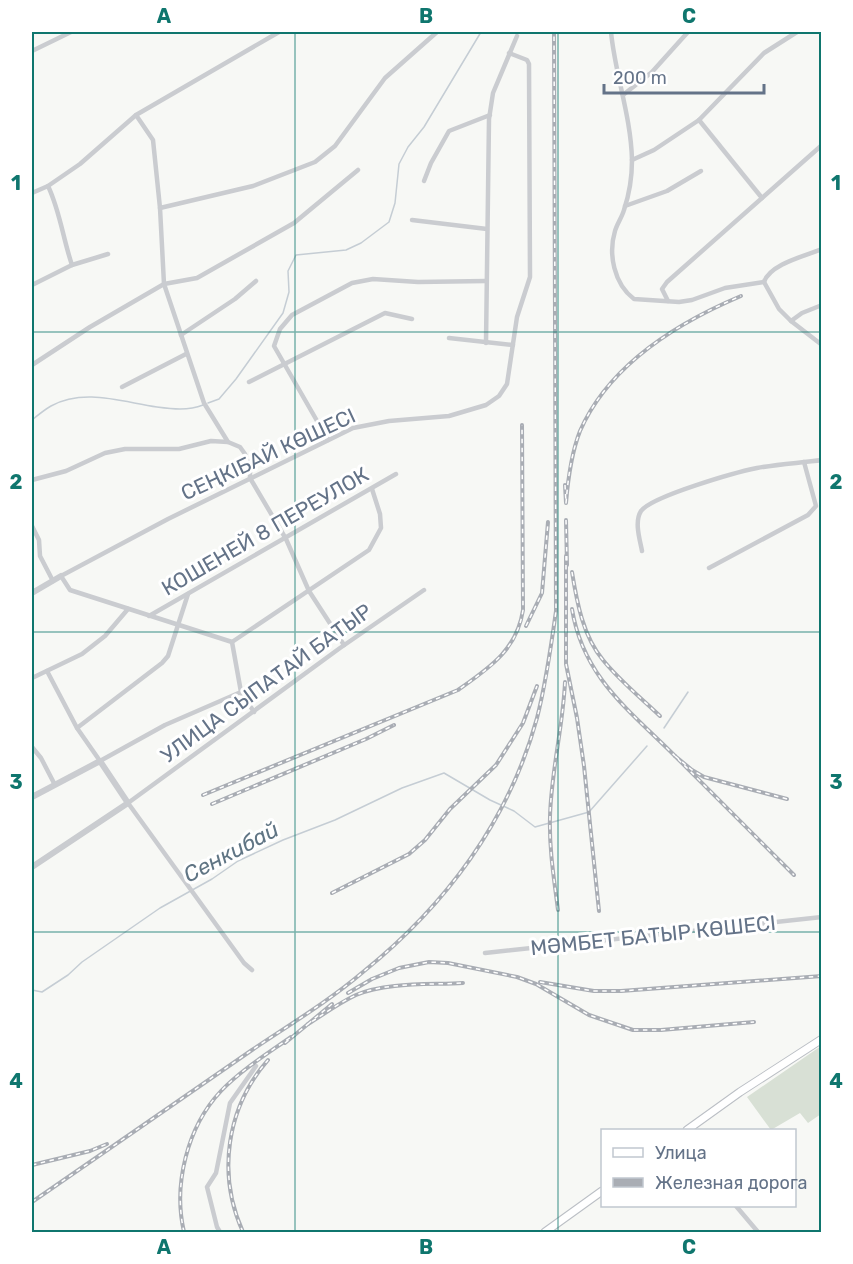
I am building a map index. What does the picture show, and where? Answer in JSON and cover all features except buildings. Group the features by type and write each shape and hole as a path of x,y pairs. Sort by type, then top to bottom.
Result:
{"main road":[{"path":"690,1129 740,1092 822,1039"},
{"path":"545,1233 601,1192"}],"street":[{"path":"32,51 71,32"},
{"path":"32,193 48,186 80,164 136,115 279,32"},
{"path":"160,208 253,186 315,162 335,146 385,78 437,32"},
{"path":"611,32 632,160 625,206 615,232 614,268 618,280 634,299 668,301 692,300 725,288 764,282"},
{"path":"623,95 652,72 688,32"},
{"path":"632,160 654,150 699,120 764,53 797,32"},
{"path":"486,343 490,115 493,93 517,36"},
{"name":"СЕҢКІБАЙ КӨШЕСІ","path":"61,576 168,519 353,428 389,421 450,416 486,405 499,396 507,384 517,317 530,277 529,75 527,60 509,54"},
{"path":"136,115 153,140 160,208 164,284 204,404 228,442"},
{"path":"424,181 431,162 449,131 490,115"},
{"path":"699,120 762,198"},
{"path":"668,301 662,289 667,282 822,145"},
{"path":"32,365 90,327 164,284 197,278 294,223 358,170"},
{"path":"625,206 667,191 701,171"},
{"path":"48,186 57,205 64,241 72,265"},
{"path":"412,220 487,229"},
{"path":"822,249 774,268 766,275 764,282 779,309 822,345"},
{"path":"32,285 72,265 108,254"},
{"path":"328,440 274,346 280,329 292,315 352,283 373,279 418,282 486,281"},
{"path":"181,335 235,299 256,281"},
{"path":"791,321 802,313 822,305"},
{"path":"249,382 385,313 412,320"},
{"path":"449,338 513,345"},
{"path":"122,387 186,354"},
{"path":"32,480 66,471 105,453 124,448 179,449 211,441 228,442 240,447 250,467 250,478 286,539 309,591 344,645"},
{"path":"642,551 638,531 639,518 640,512 646,506 687,488 757,468 822,460"},
{"path":"709,568 808,515 816,506 804,462"},
{"name":"КОШЕНЕЙ 8 ПЕРЕУЛОК","path":"149,616 396,474"},
{"path":"231,642 369,550 381,528 380,514 372,489"},
{"path":"32,526 39,540 40,556 53,581"},
{"path":"32,593 61,576 70,590 231,642"},
{"name":"УЛИЦА СЫПАТАЙ БАТЫР","path":"128,803 344,645 424,590"},
{"path":"77,728 168,656 189,594"},
{"path":"32,678 82,654 105,636 128,609"},
{"path":"231,642 241,692 254,712"},
{"path":"47,671 77,728 128,803 244,963 252,970"},
{"path":"32,797 165,725 241,692"},
{"path":"32,747 41,758 55,785"},
{"path":"32,867 128,803"},
{"name":"МӘМБЕТ БАТЫР КӨШЕСІ","path":"485,952 822,917"},
{"path":"220,1233 207,1187 216,1173 230,1103 256,1066"},
{"path":"737,1207 758,1233"}],"shaded area":[{"path":"821,1046 821,1114 808,1123 800,1113 770,1129 747,1097"}],"waterway":[{"path":"208,403 219,399 236,379 283,313 289,292 288,271 296,255 346,250 361,243 389,222 395,203 399,164 481,32"},
{"path":"32,420 51,406 77,398 103,398 174,409 203,405"},
{"path":"664,728 688,692"},
{"name":"Сенкибай","path":"32,990 42,992 160,908 212,879 238,861 283,840 335,820 402,788 444,773 514,811 535,827 589,812 647,746"}],"railway":[{"path":"32,1202 350,983 393,946 447,890 470,859 510,792 537,718 546,678 556,611 554,32"},
{"path":"565,485 566,503 570,467 580,431 608,386 627,366 670,333 741,296"},
{"path":"203,795 458,690 500,657 515,636 523,610 522,425"},
{"path":"566,520 567,565"},
{"path":"526,626 542,593 548,522"},
{"path":"566,556 566,664 584,766 599,911"},
{"path":"572,572 582,619 596,651 616,675 660,716"},
{"path":"572,609 586,654 597,673 625,707 675,756"},
{"path":"558,910 551,852 550,817 565,682"},
{"path":"332,893 409,854 425,840 450,809 496,765 523,723 537,686"},
{"path":"212,804 394,725"},
{"path":"787,799 704,777 675,756 794,875"},
{"path":"348,993 372,979 399,968 429,962 448,963 517,977 536,984 589,1015 633,1030 661,1030 754,1022"},
{"path":"540,982 594,991 621,991 822,976"},
{"path":"332,1004 308,1024 356,995 368,991 394,986 463,983"},
{"path":"285,1043 308,1024"},
{"path":"184,1232 180,1195 182,1176 191,1139 199,1122 209,1105 229,1083 291,1037"},
{"path":"243,1232 230,1188 228,1165 230,1143 243,1099 268,1060"},
{"path":"32,1165 90,1151 107,1144"}]}
